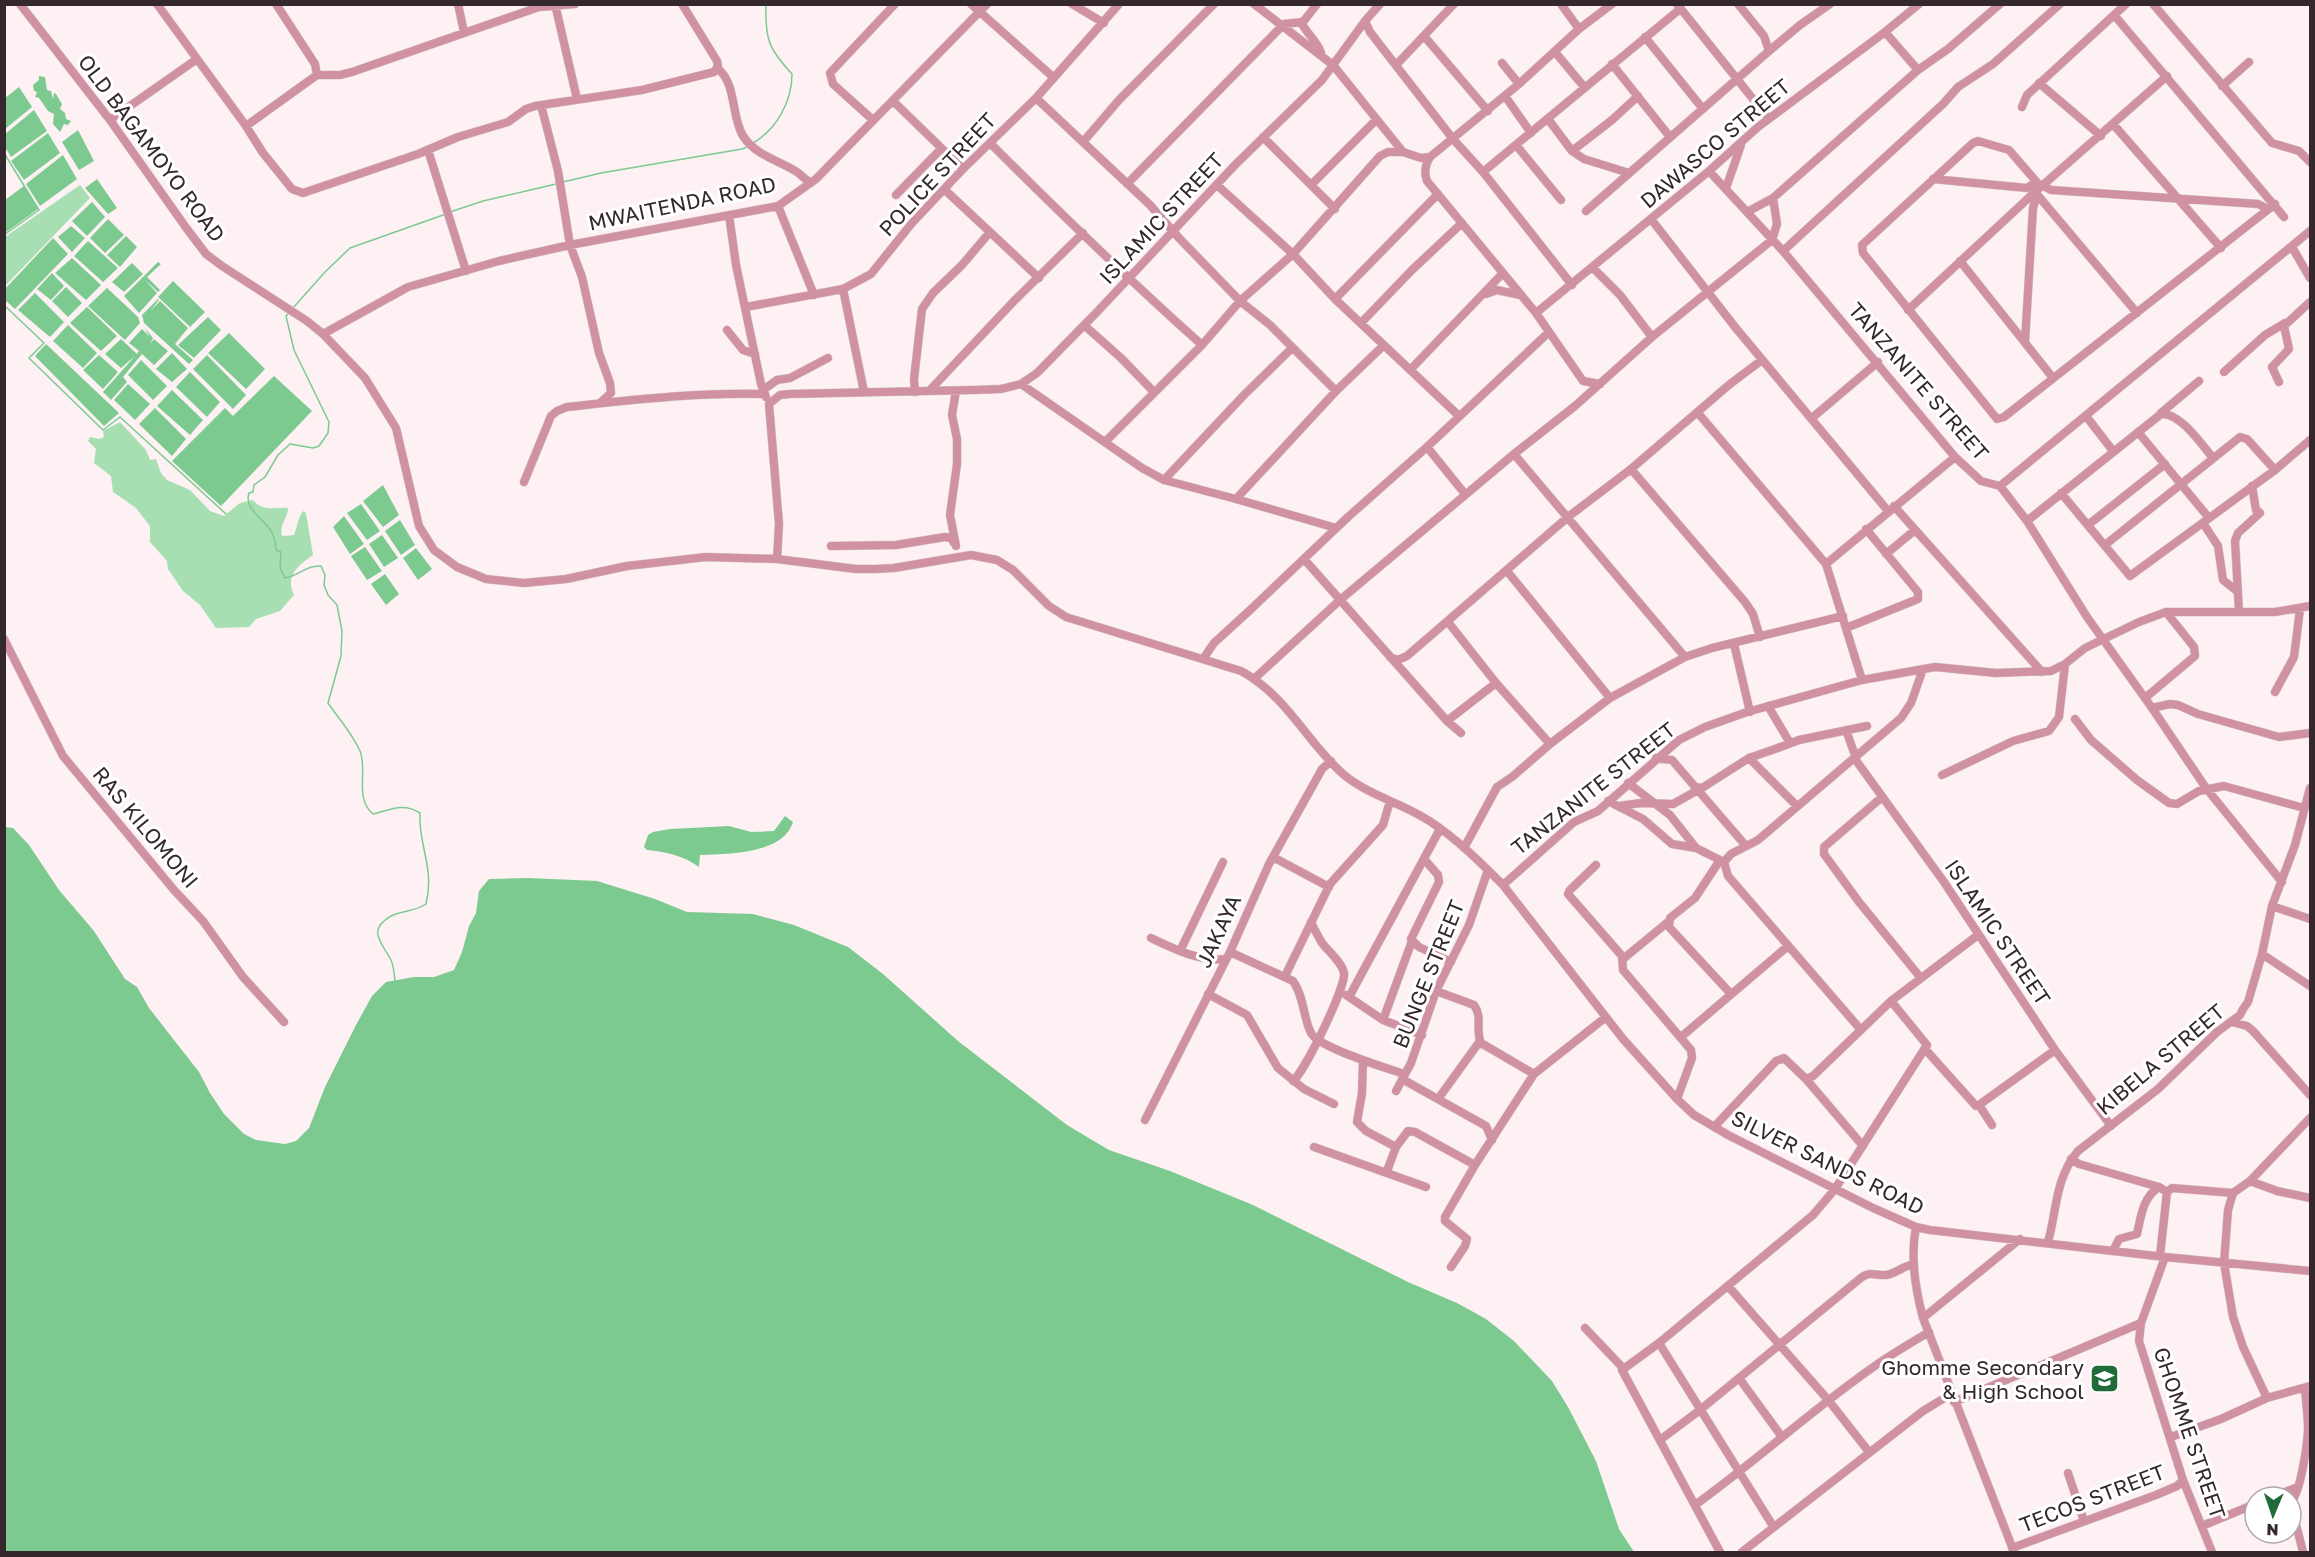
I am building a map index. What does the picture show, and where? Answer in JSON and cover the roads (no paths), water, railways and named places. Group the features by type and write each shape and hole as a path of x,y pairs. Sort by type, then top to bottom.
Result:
{"street":[{"name":"OLD BAGAMOYO ROAD","path":"20,4 110,120 206,254 230,272 280,301 323,334 366,378 396,428 411,500 419,526 434,550 457,567 486,579 524,583 566,579 627,566 673,560 740,556 856,569 894,568 956,556 983,556 1013,570 1049,606 1066,616 1241,671 1255,678 1270,690 1331,761 1357,784 1424,818 1455,841"},
{"path":"157,4 290,186 299,193 428,150 458,137 508,122 526,109 652,88 714,72 717,68 717,61 682,4"},
{"path":"276,4 315,64 317,75"},
{"path":"458,4 464,32"},
{"path":"246,126 317,75 340,75 352,72 539,7 575,4"},
{"path":"873,120 833,84 830,73 895,4"},
{"path":"971,4 1053,77"},
{"name":"MWAITENDA ROAD","path":"323,334 408,287 570,245 778,206 811,183 987,4"},
{"path":"1072,4 1104,23"},
{"name":"POLICE STREET","path":"746,308 843,289 871,274 912,224 963,169 1036,98 1119,4"},
{"path":"1083,142 1126,94 1214,4"},
{"path":"1254,4 1333,65 1403,152"},
{"path":"1127,184 1283,25 1288,22 1301,22 1317,4"},
{"name":"ISLAMIC STREET","path":"769,404 780,395 789,394 956,391 1001,389 1021,384 1037,373 1263,137 1322,80 1380,4"},
{"path":"1397,64 1454,4"},
{"path":"1560,4 1578,29"},
{"path":"1586,396 1583,381 1536,313 1425,175 1426,163 1430,158 1519,84 1578,29 1612,4"},
{"path":"1738,4 1764,36 1769,51"},
{"path":"1586,211 1738,81 1769,51 1830,4"},
{"name":"DAWASCO STREET","path":"1536,313 1593,268 1769,119 1919,4"},
{"path":"1747,212 1773,198 1918,70 1948,49 2000,4"},
{"path":"1783,251 1943,104 1958,87 1993,64 2060,4"},
{"path":"2022,107 2027,95 2126,4"},
{"path":"2153,4 2271,143 2298,151 2310,162"},
{"path":"555,6 577,99"},
{"path":"1483,171 1585,88 1678,7 1769,119"},
{"path":"2115,16 2167,76 2271,207 2284,217"},
{"path":"1365,21 1370,32 1453,139 1483,171 1572,285"},
{"path":"1301,22 1307,34 1319,47 1321,54"},
{"path":"1885,32 1918,70"},
{"path":"1424,36 1488,111"},
{"path":"1645,37 1703,109"},
{"path":"1555,52 1585,88"},
{"path":"110,120 197,59"},
{"path":"2222,86 2249,62"},
{"path":"1502,63 1519,84"},
{"path":"1612,64 1670,137"},
{"path":"717,68 730,90 740,131 752,147 796,171 811,183"},
{"path":"1908,310 2038,188 2101,136 2167,76"},
{"path":"2039,84 2101,136"},
{"path":"1505,96 1531,133"},
{"path":"1572,151 1638,96"},
{"path":"1036,98 1150,205 1240,300 1270,325 1336,391"},
{"path":"893,101 963,169"},
{"path":"541,105 558,171 570,245 582,277 598,353 611,393 600,404"},
{"path":"1548,119 1572,151 1584,159 1629,173"},
{"path":"1311,185 1376,120"},
{"path":"2114,124 2221,248"},
{"path":"1263,137 1335,209"},
{"path":"1726,188 1743,141"},
{"path":"2138,313 2009,150 1983,141 1973,143 1862,245 1863,253 1997,419 2004,417 2053,378 2138,313 2221,248 2271,207"},
{"path":"990,143 1128,279 1202,345"},
{"path":"1516,145 1561,200"},
{"path":"896,195 941,149"},
{"path":"428,150 466,271"},
{"path":"1105,441 1202,345 1240,300 1293,254 1380,156 1388,152 1403,152 1421,158 1430,158"},
{"name":"TANZANITE STREET","path":"1503,885 1574,822 1598,811 1678,740 1705,727 1768,706 1862,680 1935,667 1996,673 2051,671 2065,664 2080,650 2103,640 2027,521 2000,486 1981,481 1955,457 1783,251 1709,171"},
{"path":"1933,179 2051,190 2259,204 2271,207"},
{"path":"1217,185 1293,254 1335,298 1459,416"},
{"path":"2025,342 2033,208 2038,188"},
{"path":"945,189 1039,278"},
{"path":"1335,298 1438,194"},
{"path":"1255,678 1340,600 1465,494 1772,240 1777,224 1773,198"},
{"path":"778,206 814,295"},
{"path":"729,215 736,265 764,392 769,404 779,524 777,559"},
{"path":"1651,219 1762,360 1812,418 1891,508 1915,530 2042,672"},
{"path":"1361,323 1462,223"},
{"path":"2000,486 2310,231"},
{"path":"915,392 914,380 922,309 933,293 962,265 990,232"},
{"path":"930,390 1014,301 1083,233"},
{"path":"2292,247 2310,278"},
{"path":"1960,261 2053,378"},
{"path":"1593,268 1620,295 1653,337"},
{"path":"1410,370 1503,273"},
{"path":"843,289 864,392"},
{"path":"1471,305 1493,291 1522,296"},
{"path":"2224,372 2265,335 2285,323 2310,302"},
{"path":"2279,382 2272,367 2289,349 2285,323"},
{"path":"1084,325 1121,358 1154,393"},
{"path":"728,330 743,351 755,354"},
{"path":"1203,659 1214,644 1336,528 1427,447 1549,332"},
{"path":"1236,499 1336,391 1384,345"},
{"path":"1164,480 1292,348"},
{"path":"524,482 550,416 557,411 567,407 764,392 777,380 790,378 828,358"},
{"path":"1390,657 1394,660 1403,658 1448,622 1568,517 1631,469 1730,384 1762,360"},
{"path":"1812,418 1878,362"},
{"path":"1583,381 1600,384"},
{"path":"2027,521 2199,381"},
{"path":"1021,384 1048,405 1105,441 1142,468 1164,480 1336,528"},
{"path":"956,391 952,415 957,439 957,464 950,515 956,556"},
{"path":"1698,413 1826,564 1862,680"},
{"path":"2158,416 2168,414 2180,421 2213,458"},
{"path":"2086,416 2113,451"},
{"path":"2138,432 2182,484 2206,520 2218,546 2223,580 2238,592"},
{"path":"2105,545 2240,437 2244,437 2263,454 2275,470"},
{"path":"2061,493 2130,576 2275,470 2310,440"},
{"path":"1427,447 1465,494"},
{"path":"1514,454 1685,657"},
{"path":"1826,564 1955,457"},
{"path":"2088,525 2165,464"},
{"path":"1631,469 1745,602 1753,614 1760,637"},
{"path":"2239,612 2235,541 2238,533 2260,513 2256,510 2252,486"},
{"path":"1846,628 1918,599 1918,592 1866,529"},
{"path":"1886,554 1915,530"},
{"path":"831,546 896,545 945,537 951,538 956,546"},
{"path":"1304,559 1447,721 1461,733"},
{"path":"1507,571 1610,698"},
{"path":"2286,911 2280,902 2280,886 2206,788 2103,640 2139,622 2166,612 2275,612 2310,606"},
{"path":"2275,692 2294,657 2300,609"},
{"path":"2145,698 2195,656 2194,647 2166,612"},
{"path":"1464,848 1497,787 1610,698 1685,657 1712,648 1843,616"},
{"path":"1448,622 1496,683 1550,744"},
{"name":"RAS KILOMONI","path":"4,639 54,739 69,763 174,890 203,921 243,977 284,1022"},
{"path":"1734,644 1750,712"},
{"path":"1942,775 2013,741 2049,731 2059,717 2065,664"},
{"path":"1623,959 1697,896 1722,861 1758,840 1901,718 1911,703 1923,669"},
{"path":"1447,721 1496,683"},
{"path":"2152,708 2170,704 2178,705 2198,714 2279,737 2310,733"},
{"path":"1768,706 1790,743"},
{"path":"2075,718 2091,740 2137,780 2169,802 2177,804 2206,788 2231,787 2255,796 2304,808"},
{"path":"1619,806 1641,802 1673,804 1749,758 1790,743 1867,726"},
{"name":"ISLAMIC STREET","path":"1846,730 1856,758 1881,798 1944,882 2055,1050 2110,1126"},
{"path":"1656,758 1672,760 1746,846"},
{"path":"1749,758 1797,806"},
{"name":"JAKAYA","path":"1144,1120 1228,956 1273,857 1322,769 1331,761"},
{"path":"1628,783 1657,803 1678,823 1696,848"},
{"name":"KIBELA STREET","path":"2048,1242 2060,1184 2071,1159 2078,1151 2158,1089 2217,1032 2240,1015 2248,1002 2262,954 2272,906 2310,788"},
{"path":"1881,798 1824,847 1824,854 1920,977"},
{"path":"1285,976 1329,887 1383,825 1390,801"},
{"path":"1608,801 1643,819 1670,843 1696,848 1722,861 1728,876 1861,1030"},
{"path":"1348,998 1440,829"},
{"name":"SILVER SANDS ROAD","path":"1455,841 1503,885 1606,1017 1677,1099 1714,1127 1835,1189 1916,1227 1947,1233 2310,1270"},
{"path":"1273,857 1329,887"},
{"path":"1383,1020 1412,941 1411,937 1439,882 1438,875 1424,859"},
{"path":"1180,951 1223,862"},
{"path":"1596,865 1568,894 1619,952 1623,959 1623,970 1691,1050 1692,1055 1677,1099"},
{"name":"BUNGE STREET","path":"1396,1091 1422,1035 1436,991 1469,926 1488,870"},
{"path":"2272,906 2310,920"},
{"path":"1293,1081 1301,1073 1340,991 1344,976 1343,969 1322,943 1311,922"},
{"path":"1668,922 1669,927 1731,994"},
{"path":"1806,1078 1813,1076 1891,1001 1978,935"},
{"path":"1151,938 1180,951 1212,960 1228,956 1285,976 1298,988 1312,1035 1317,1040 1403,1076 1485,1126 1492,1140"},
{"path":"1412,941 1419,947 1450,962"},
{"path":"1681,1037 1788,946"},
{"path":"2262,954 2309,984"},
{"path":"1340,991 1383,1020 1422,1035"},
{"path":"1436,991 1474,1005 1479,1015 1480,1041 1438,1099"},
{"path":"1208,994 1247,1015 1278,1068 1293,1081 1334,1104"},
{"path":"1623,1368 1659,1343 1813,1215 1835,1189 1927,1044 1891,1001"},
{"path":"1451,1267 1467,1239 1445,1221 1445,1217 1475,1165 1534,1074 1606,1017"},
{"path":"2232,1022 2247,1026 2253,1031 2310,1095"},
{"path":"1480,1041 1534,1074"},
{"path":"1925,1050 1976,1106 1978,1105 1992,1125"},
{"path":"1978,1105 2055,1050"},
{"path":"1363,1059 1362,1093 1357,1122 1366,1131 1396,1147"},
{"path":"1714,1127 1779,1059 1787,1059 1806,1078 1863,1146"},
{"path":"2071,1159 2087,1166 2159,1187 2167,1192 2172,1188 2233,1193 2250,1181 2310,1118"},
{"path":"1387,1171 1396,1147 1405,1134 1412,1131 1475,1165"},
{"path":"1314,1147 1425,1186"},
{"path":"2078,1151 2087,1166"},
{"path":"2250,1181 2277,1191 2310,1198"},
{"path":"2113,1251 2119,1239 2137,1234 2145,1201 2152,1191 2159,1187"},
{"name":"GHOMME STREET","path":"2167,1192 2162,1256 2141,1323 2139,1341 2183,1480 2212,1552"},
{"path":"2233,1193 2227,1219 2224,1263 2234,1317 2243,1347 2266,1398"},
{"path":"1916,1227 1913,1241 1914,1264 1916,1290 1923,1318 2013,1550"},
{"path":"1923,1318 2020,1239"},
{"path":"1660,1440 1865,1276 1874,1273 1886,1275 1914,1264"},
{"path":"1728,1286 1869,1452"},
{"path":"1742,1552 1923,1411 2141,1323"},
{"path":"1585,1328 1623,1368 1623,1374 1720,1552"},
{"path":"1695,1505 1882,1361 1929,1332"},
{"path":"1659,1343 1773,1526"},
{"path":"1739,1378 1782,1437"},
{"path":"2171,1437 2221,1419 2266,1398 2308,1387 2308,1429 2298,1485"},
{"path":"2068,1473 2084,1521"},
{"name":"TECOS STREET","path":"2013,1550 2178,1486 2183,1480"},
{"path":"2202,1526 2243,1509"}],"waterway":[{"path":"753,143 769,130 782,113 789,94 792,74 773,50 767,35 766,4"},
{"path":"563,182 747,147"},
{"path":"4,153 39,210 4,235"},
{"path":"450,212 483,201 556,184"},
{"path":"293,308 350,248 446,214"},
{"path":"4,305 44,343 29,358 103,430 120,417 226,514"},
{"path":"288,314 286,316 294,350 329,422 328,433 319,446 313,448 290,444 278,455 265,477 254,485 253,492 249,493 248,499 253,510 270,530 276,550 281,552 280,568 285,578 311,567 321,566 328,595 337,605 342,631 341,656 328,703 360,751 363,767 363,792 367,808 373,814 402,807 420,813 421,836 429,879 426,904 391,916 379,926 378,931 380,941 392,963 395,981"}],"place":[{"name":"Ghomme Secondary & High School","path":"2105,1379"}]}
